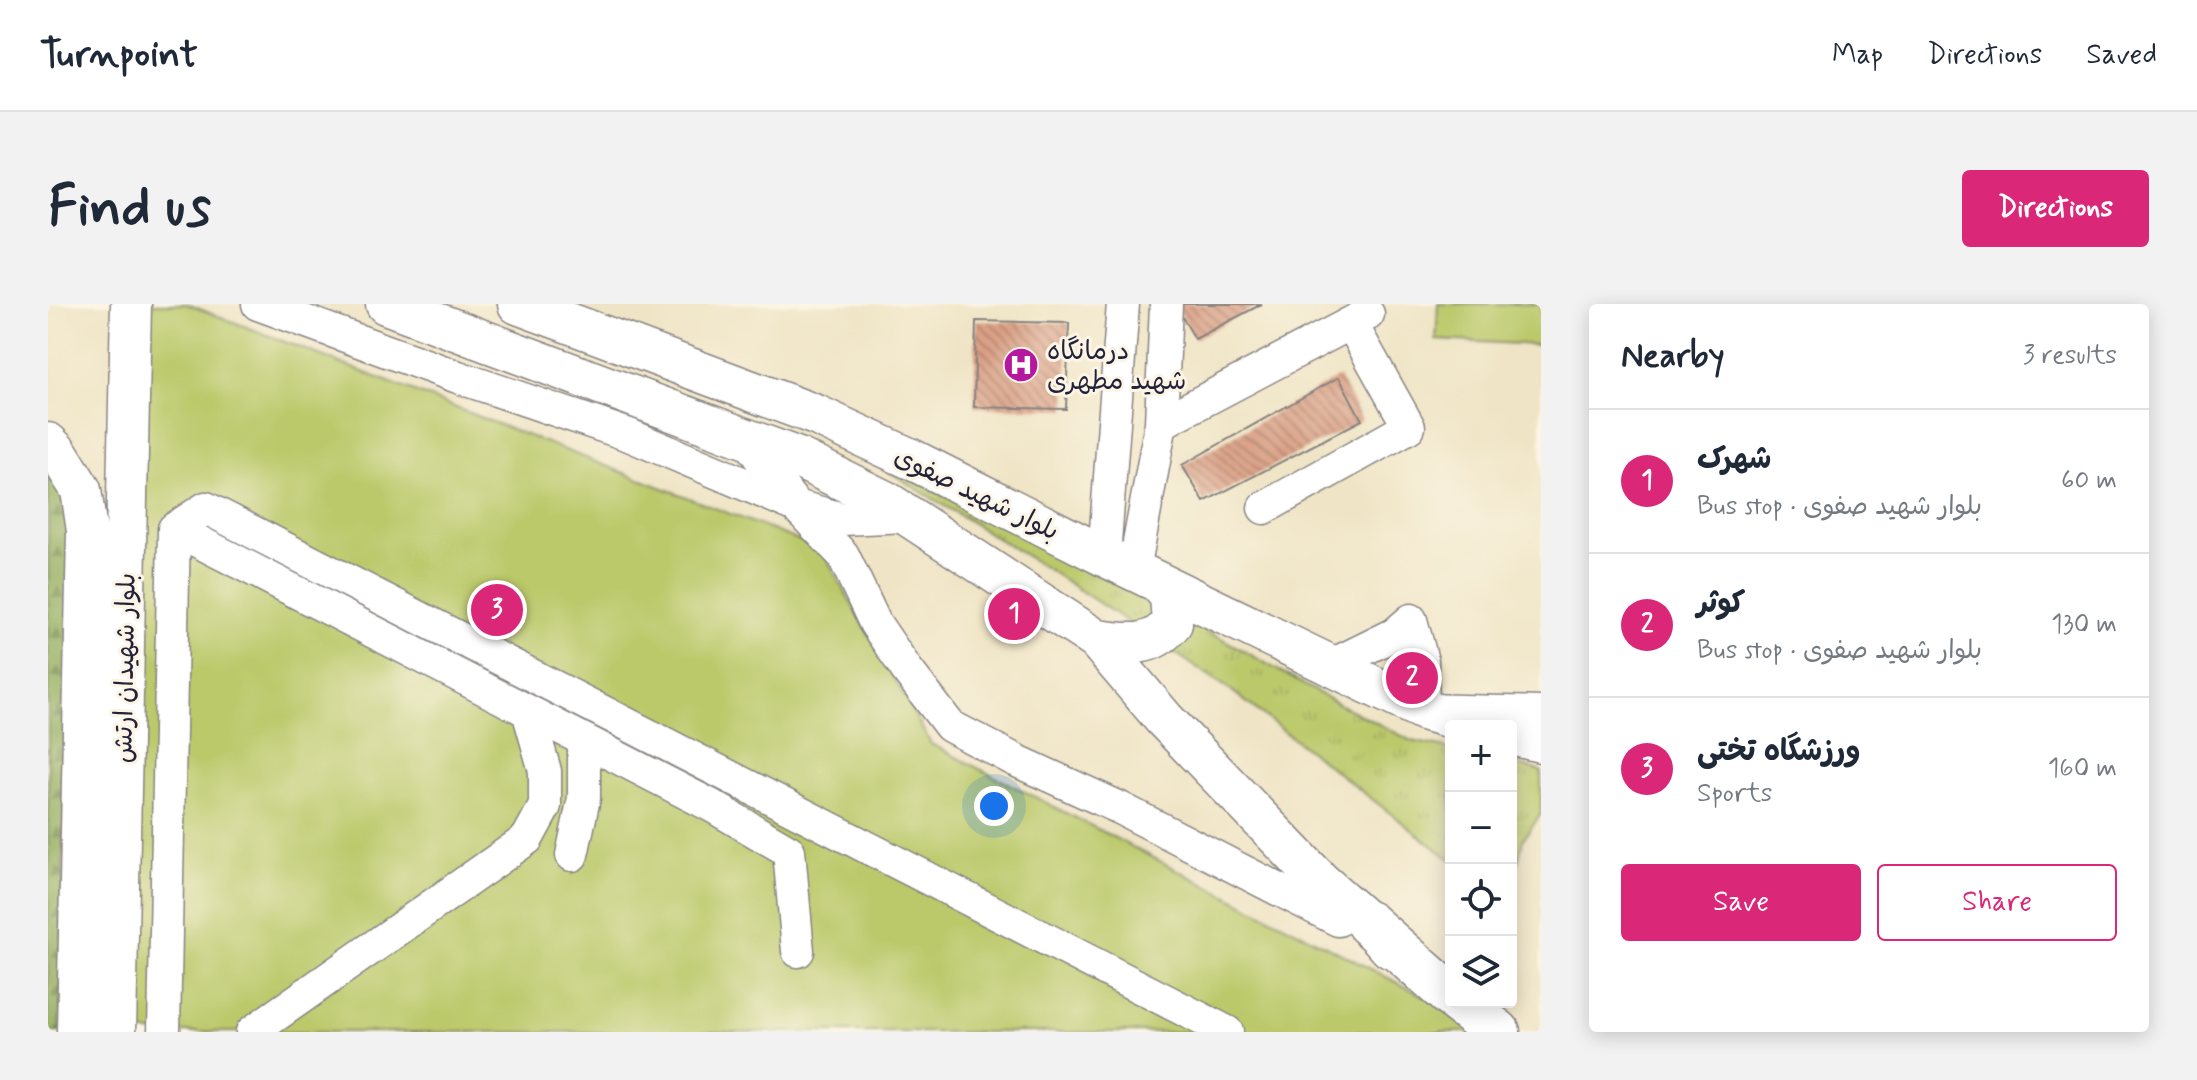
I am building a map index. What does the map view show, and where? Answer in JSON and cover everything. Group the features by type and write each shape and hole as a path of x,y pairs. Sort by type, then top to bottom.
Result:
{"highway":[{"path":"1353,922 1445,991"},
{"path":"1466,1008 1498,1032"}],"main road":[{"name":"بلوار شهیدان ارتش","path":"116,1032 131,304"},
{"name":"بلوار شهید صفوی","path":"386,304 798,458 887,502 1097,640"},
{"name":"بلوار شهید صفوی","path":"518,304 816,415 1330,666 1423,710 1458,720"},
{"name":"بلوار شهیدان ارتش","path":"48,443 58,453 81,490 87,531 77,1032"},
{"path":"1097,640 1127,644 1147,642 1164,634 1172,623 1170,596 1132,570"},
{"path":"1097,640 1164,719 1321,882 1353,922 1468,1032"},
{"path":"1517,736 1541,742"}],"street":[{"path":"258,304 429,367 629,435 796,506 842,519 908,516"},
{"path":"1123,304 1132,570"},
{"path":"1132,570 1161,423 1166,304"},
{"path":"1161,423 1359,318 1409,427 1264,508"},
{"path":"745,438 796,506 843,555 896,667 950,726 1353,922"},
{"path":"174,529 206,508 1227,1032"},
{"path":"174,529 712,806 789,851 798,951"},
{"path":"164,1032 174,529"},
{"path":"1330,666 1395,634 1411,620 1422,661 1423,710 1541,713"},
{"path":"252,1032 527,839 545,806 545,771 528,711"},
{"path":"572,855 584,798 584,740"}],"green space":[{"path":"143,304 187,304 821,549 931,744 1494,1032 132,1032"},
{"path":"1438,304 1541,304 1541,345 1436,340"},
{"path":"847,446 1219,637 1412,741 1445,748 1445,855 1228,688 1049,570"},
{"path":"48,476 71,497 60,1032 48,1032"},
{"path":"1517,765 1541,771 1541,814 1523,839 1517,868"}],"building":[{"path":"1175,304 1262,304 1195,339"},
{"name":"درمانگاه شهید مطهری","path":"976,321 1069,323 1066,409 974,407"},
{"path":"1339,377 1362,420 1204,502 1182,465"}],"place":[{"name":"درمانگاه شهید مطهری","path":"1021,365"},
{"name":"ورزشگاه تختی","path":"497,610"},
{"name":"شهرک","path":"1014,614"},
{"name":"کوثر","path":"1412,678"}]}
